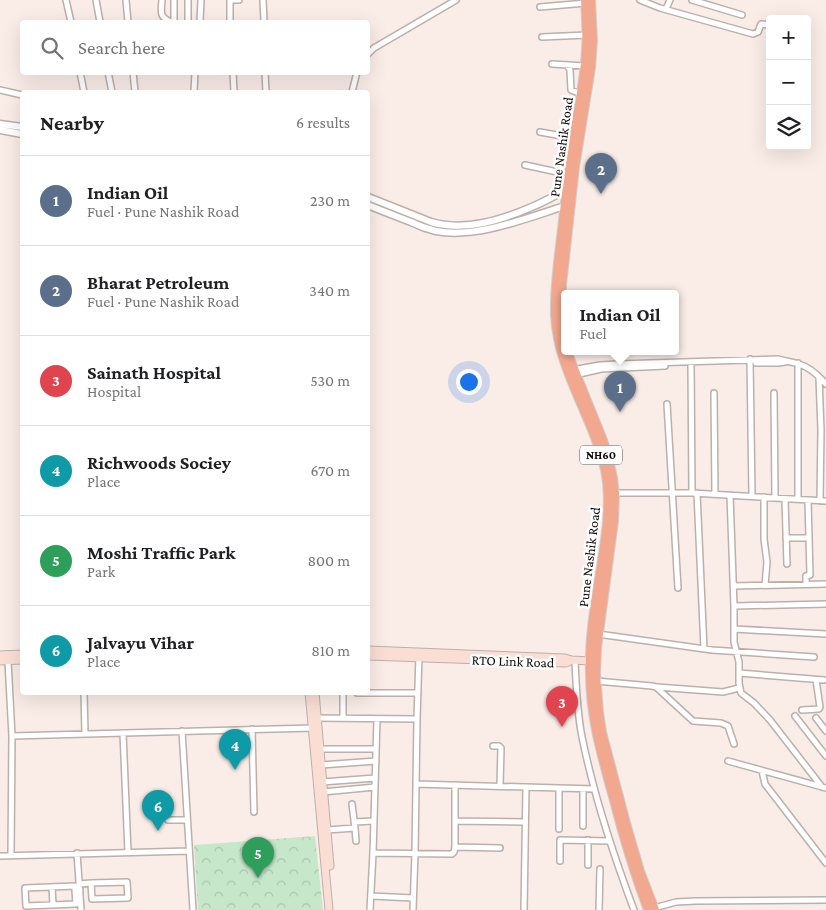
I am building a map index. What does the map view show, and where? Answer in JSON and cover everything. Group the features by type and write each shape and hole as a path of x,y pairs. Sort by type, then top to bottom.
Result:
{"highway":[{"name":"Pune Nashik Road","path":"572,175 573,138 585,66 587,1"},
{"name":"Pune Nashik Road","path":"561,348 556,330 555,303 560,250 591,68 593,41 587,1"},
{"name":"Pune Nashik Road","path":"562,290 568,205"},
{"name":"Pune Nashik Road","path":"561,301 561,317"},
{"name":"Pune Nashik Road","path":"564,355 603,440 609,459 615,494 612,542 598,634 596,681 602,732 626,823 653,909"},
{"name":"Pune Nashik Road","path":"568,355 572,373 597,444 607,485 607,523 590,661 593,715 630,861 653,909"}],"main road":[{"name":"RTO Link Road","path":"370,650 419,655"},
{"path":"0,655 20,654"},
{"name":"RTO Link Road","path":"370,656 565,658 590,661"},
{"path":"0,661 20,660"},
{"path":"310,695 314,718"},
{"path":"315,695 314,728 329,910"},
{"path":"314,728 321,765 334,910"}],"street":[{"path":"66,0 71,20"},
{"path":"96,0 100,20"},
{"path":"126,0 128,20"},
{"path":"162,0 162,17 165,20"},
{"path":"172,20 174,0"},
{"path":"188,0 188,20"},
{"path":"200,20 201,0"},
{"path":"230,20 230,2 238,0"},
{"path":"263,0 264,20"},
{"path":"370,52 456,0"},
{"path":"640,0 666,10 753,34 758,32 761,24 766,25"},
{"path":"666,10 670,0"},
{"path":"692,0 742,15"},
{"path":"540,7 587,1"},
{"path":"542,37 587,35"},
{"path":"552,64 585,66"},
{"path":"567,65 570,70 571,90 581,94"},
{"path":"81,75 84,90"},
{"path":"109,75 112,90"},
{"path":"133,75 135,90"},
{"path":"194,90 195,75"},
{"path":"233,75 234,90"},
{"path":"265,75 266,90"},
{"path":"352,90 356,75"},
{"path":"0,90 20,95"},
{"path":"0,124 20,127"},
{"path":"0,130 20,134"},
{"path":"540,132 573,138"},
{"path":"525,165 572,175"},
{"path":"370,198 431,222 452,226 478,224 503,218 535,206 570,189"},
{"path":"370,206 425,228 460,233 503,225 568,205"},
{"path":"572,373 608,365 691,364 778,359 804,366 819,376 826,384"},
{"path":"750,361 752,496"},
{"path":"798,363 798,499"},
{"path":"691,364 695,493 704,649"},
{"path":"615,494 695,493 823,501 819,376"},
{"path":"714,392 715,494"},
{"path":"774,393 775,498"},
{"path":"667,404 678,588"},
{"path":"730,495 734,586 734,642 739,662 739,688 743,696 754,703 770,720 824,788"},
{"path":"764,497 764,539 767,562 765,585"},
{"path":"786,499 787,564"},
{"path":"806,584 806,576 810,575 808,500"},
{"path":"786,538 809,538"},
{"path":"734,586 826,584"},
{"path":"734,606 826,604"},
{"path":"734,629 826,634"},
{"path":"598,634 704,649 814,657"},
{"path":"413,910 419,655"},
{"path":"574,660 582,736 594,789 608,840 634,910"},
{"path":"8,661 12,736 11,855"},
{"path":"739,673 824,680"},
{"path":"802,710 819,709 816,680"},
{"path":"596,681 723,692 739,688"},
{"path":"656,687 693,721 720,723 728,726 734,744"},
{"path":"370,693 418,693"},
{"path":"84,695 84,734"},
{"path":"342,718 343,695"},
{"path":"795,716 826,756"},
{"path":"314,718 417,719"},
{"path":"816,718 826,731"},
{"path":"370,910 377,719"},
{"path":"12,736 314,728"},
{"path":"252,729 254,812"},
{"path":"182,731 193,910"},
{"path":"122,733 128,852"},
{"path":"493,746 501,748 500,786"},
{"path":"319,749 376,749"},
{"path":"321,765 376,761"},
{"path":"728,761 824,788"},
{"path":"762,770 765,784 826,863"},
{"path":"322,782 375,778"},
{"path":"416,784 594,789"},
{"path":"373,853 452,854 455,847 455,785"},
{"path":"524,910 526,787"},
{"path":"323,792 375,788"},
{"path":"559,788 559,829"},
{"path":"583,789 583,826"},
{"path":"352,804 356,841"},
{"path":"168,820 187,820"},
{"path":"327,830 374,821"},
{"path":"455,821 526,822"},
{"path":"560,861 560,840 608,840"},
{"path":"588,840 588,865"},
{"path":"455,847 500,848"},
{"path":"0,856 189,851"},
{"path":"77,853 81,910"},
{"path":"599,910 600,869"},
{"path":"78,888 76,904 26,906 25,888 75,886 78,888 91,883 127,882 128,898 92,899 91,883"},
{"path":"52,887 53,905"},
{"path":"371,896 413,898"},
{"path":"653,909 676,902 826,900"}],"green space":[{"path":"315,836 323,910 198,910 194,845"}],"place":[{"name":"Bharat Petroleum","path":"601,194"},
{"name":"Indian Oil","path":"620,412"},
{"name":"Sainath Hospital","path":"562,727"},
{"name":"Richwoods Sociey","path":"235,770"},
{"name":"Jalvayu Vihar","path":"158,831"},
{"name":"Moshi Traffic Park","path":"258,878"}]}
